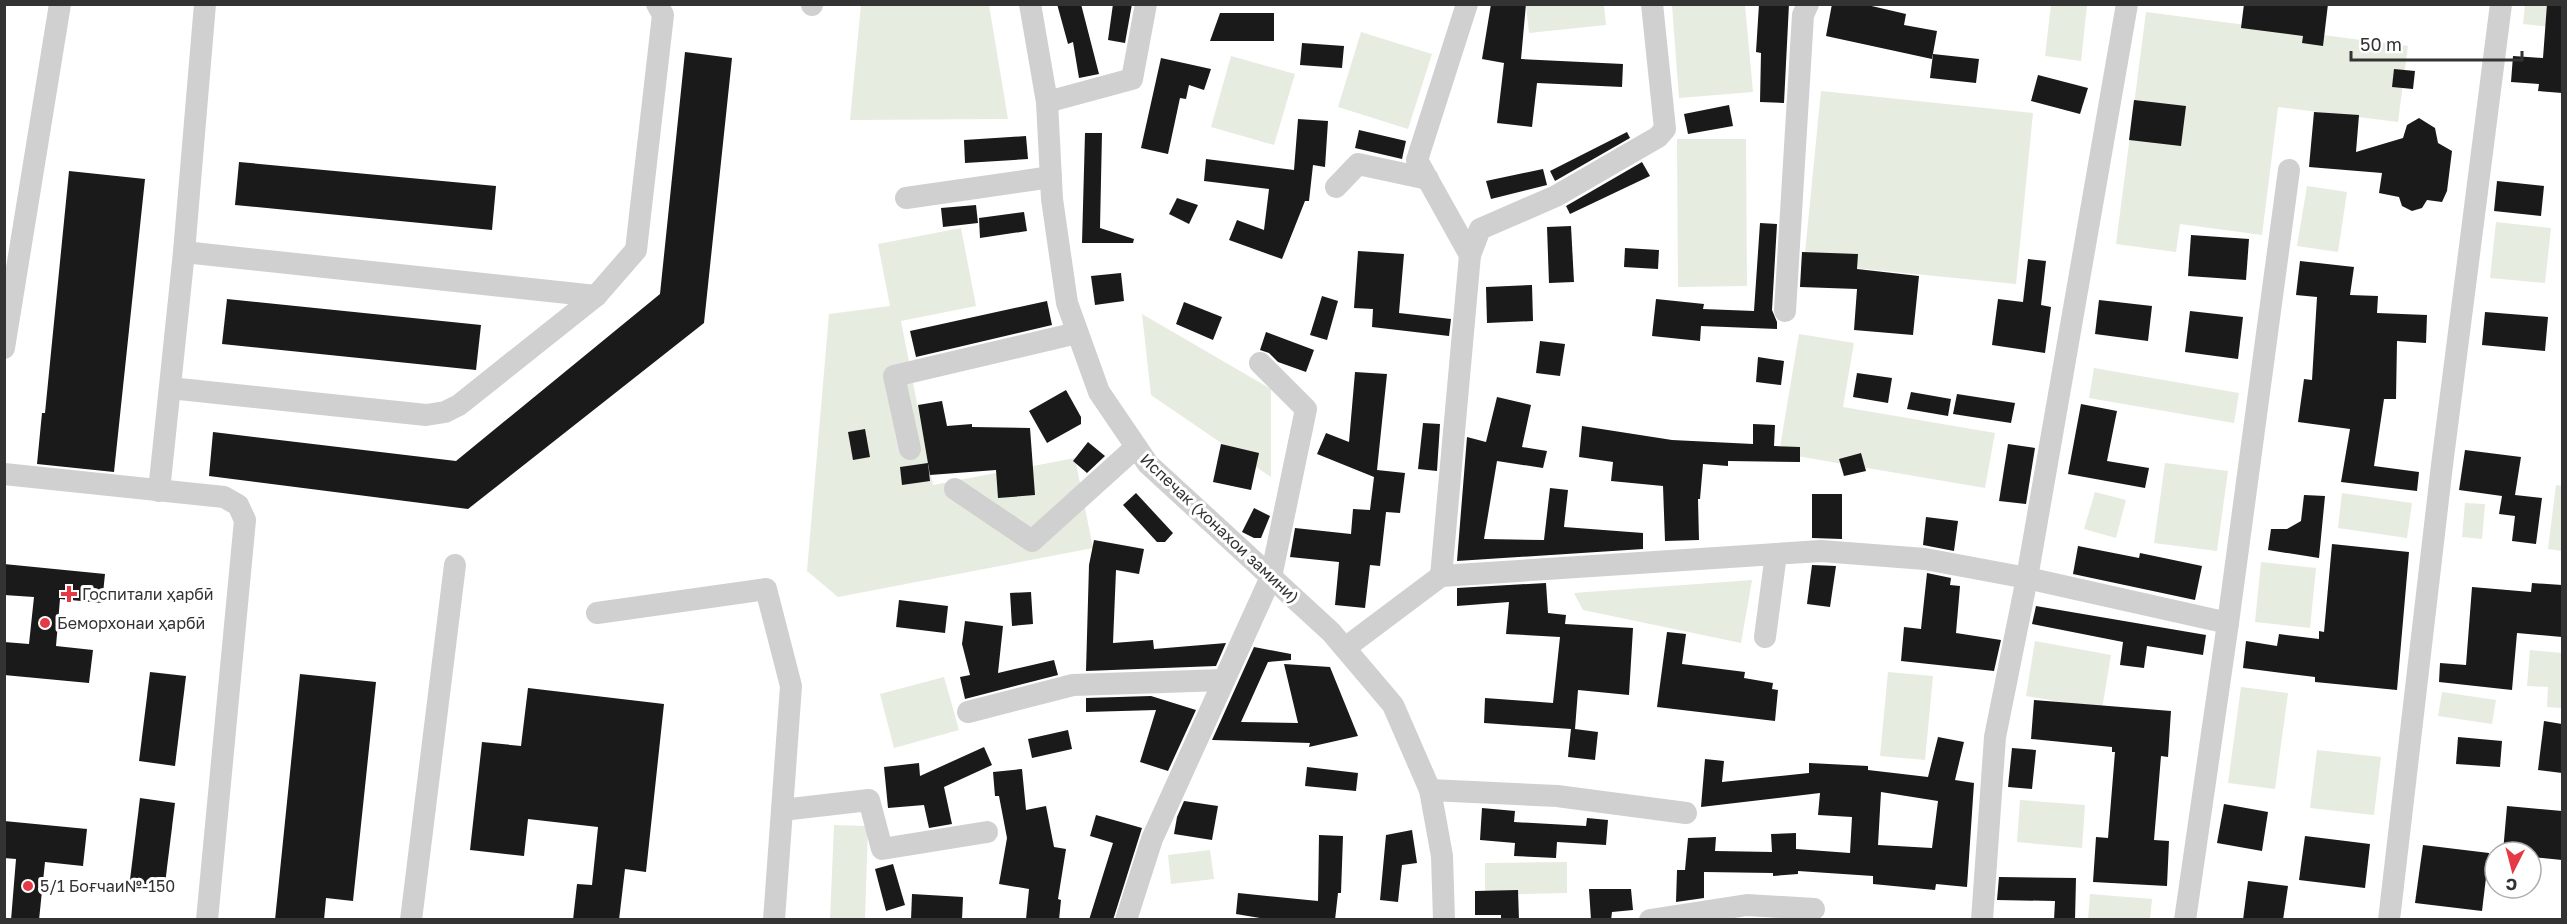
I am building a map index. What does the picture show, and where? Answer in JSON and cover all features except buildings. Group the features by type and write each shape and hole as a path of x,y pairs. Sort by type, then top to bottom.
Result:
{"street":[{"path":"4,348 60,4"},
{"path":"159,491 184,252 205,4"},
{"path":"170,388 426,415 445,412 459,405 596,296 636,250 663,15 657,4"},
{"name":"Испечак (хонахои замини)","path":"1030,4 1047,102 1051,177 1066,303 1099,392 1148,464 1331,632 1394,705 1430,790 1442,856 1444,920"},
{"path":"1047,102 1132,79 1146,4"},
{"path":"1467,4 1418,160 1470,255"},
{"path":"1441,576 1470,255 1480,229 1556,196 1658,137 1665,129 1652,4"},
{"path":"1785,311 1803,15 1808,4"},
{"path":"1982,920 1995,737 2027,578 2127,4"},
{"path":"2389,920 2442,465 2501,4"},
{"path":"1336,187 1358,164 1428,179"},
{"path":"2185,920 2289,170"},
{"path":"906,198 1051,177"},
{"path":"184,252 596,296"},
{"path":"910,448 894,376 1077,333"},
{"path":"1126,920 1152,839 1270,576 1306,409 1260,363"},
{"path":"955,489 1032,541 1136,447"},
{"path":"4,474 224,497 238,506 245,520 207,920"},
{"path":"1345,648 1441,576 1821,550 1924,559 2027,578 2228,623"},
{"path":"1765,636 1776,554"},
{"path":"411,920 455,566"},
{"path":"597,613 766,589 791,686 774,920"},
{"path":"968,712 1073,685 1224,680"},
{"path":"1430,790 1557,796 1686,813"},
{"path":"782,810 869,800 882,849 987,832"},
{"path":"1650,920 1747,905 1814,909"}],"shaded area":[{"path":"861,5 989,5 1008,119 850,120"},
{"path":"1526,5 1604,5 1606,25 1529,33"},
{"path":"1672,5 1745,5 1753,92 1679,98"},
{"path":"2051,5 2087,5 2081,61 2045,56"},
{"path":"2525,5 2562,5 2562,28 2523,24"},
{"path":"2146,12 2408,46 2398,122 2278,107 2262,235 2180,224 2176,252 2116,244"},
{"path":"1361,32 1432,54 1408,129 1338,107"},
{"path":"1231,56 1295,74 1274,145 1211,127"},
{"path":"1821,91 2033,113 2016,284 1804,263"},
{"path":"1677,139 1746,139 1747,286 1678,287"},
{"path":"2307,186 2347,192 2338,252 2297,246"},
{"path":"2496,222 2551,228 2545,283 2490,278"},
{"path":"961,228 976,306 901,321 933,485 1075,458 1093,548 838,597 807,571 829,314 890,306 878,244"},
{"path":"1142,314 1271,389 1271,477 1151,395"},
{"path":"1799,334 1854,343 1843,407 1995,433 1985,488 1779,453"},
{"path":"2094,368 2239,393 2234,423 2089,398"},
{"path":"2165,463 2228,471 2217,551 2154,543"},
{"path":"2556,485 2562,486 2562,551 2548,549"},
{"path":"2095,492 2126,500 2116,538 2084,529"},
{"path":"2342,493 2412,503 2407,538 2338,528"},
{"path":"2465,503 2485,504 2482,539 2462,537"},
{"path":"2261,562 2316,568 2310,628 2255,622"},
{"path":"1752,580 1741,643 1583,610 1574,593"},
{"path":"2035,641 2111,655 2102,709 2026,696"},
{"path":"2530,650 2562,653 2562,708 2547,707 2548,687 2527,686"},
{"path":"1888,672 1933,676 1925,760 1880,756"},
{"path":"944,677 959,730 894,748 880,694"},
{"path":"2241,687 2288,693 2275,789 2228,783"},
{"path":"2442,692 2496,700 2492,724 2438,716"},
{"path":"2317,750 2381,757 2374,815 2310,808"},
{"path":"2020,800 2085,805 2082,848 2017,842"},
{"path":"834,825 868,826 865,919 830,920"},
{"path":"1210,850 1214,879 1171,884 1168,855"},
{"path":"1567,862 1567,893 1485,895 1485,863"},
{"path":"2090,894 2152,899 2150,919 2088,919"}],"place":[{"name":"Госпитали ҳарбӣ","path":"69,594"},
{"name":"Беморхонаи ҳарбӣ","path":"45,623"},
{"name":"5/1 Боғчаи№-150","path":"28,886"}]}
